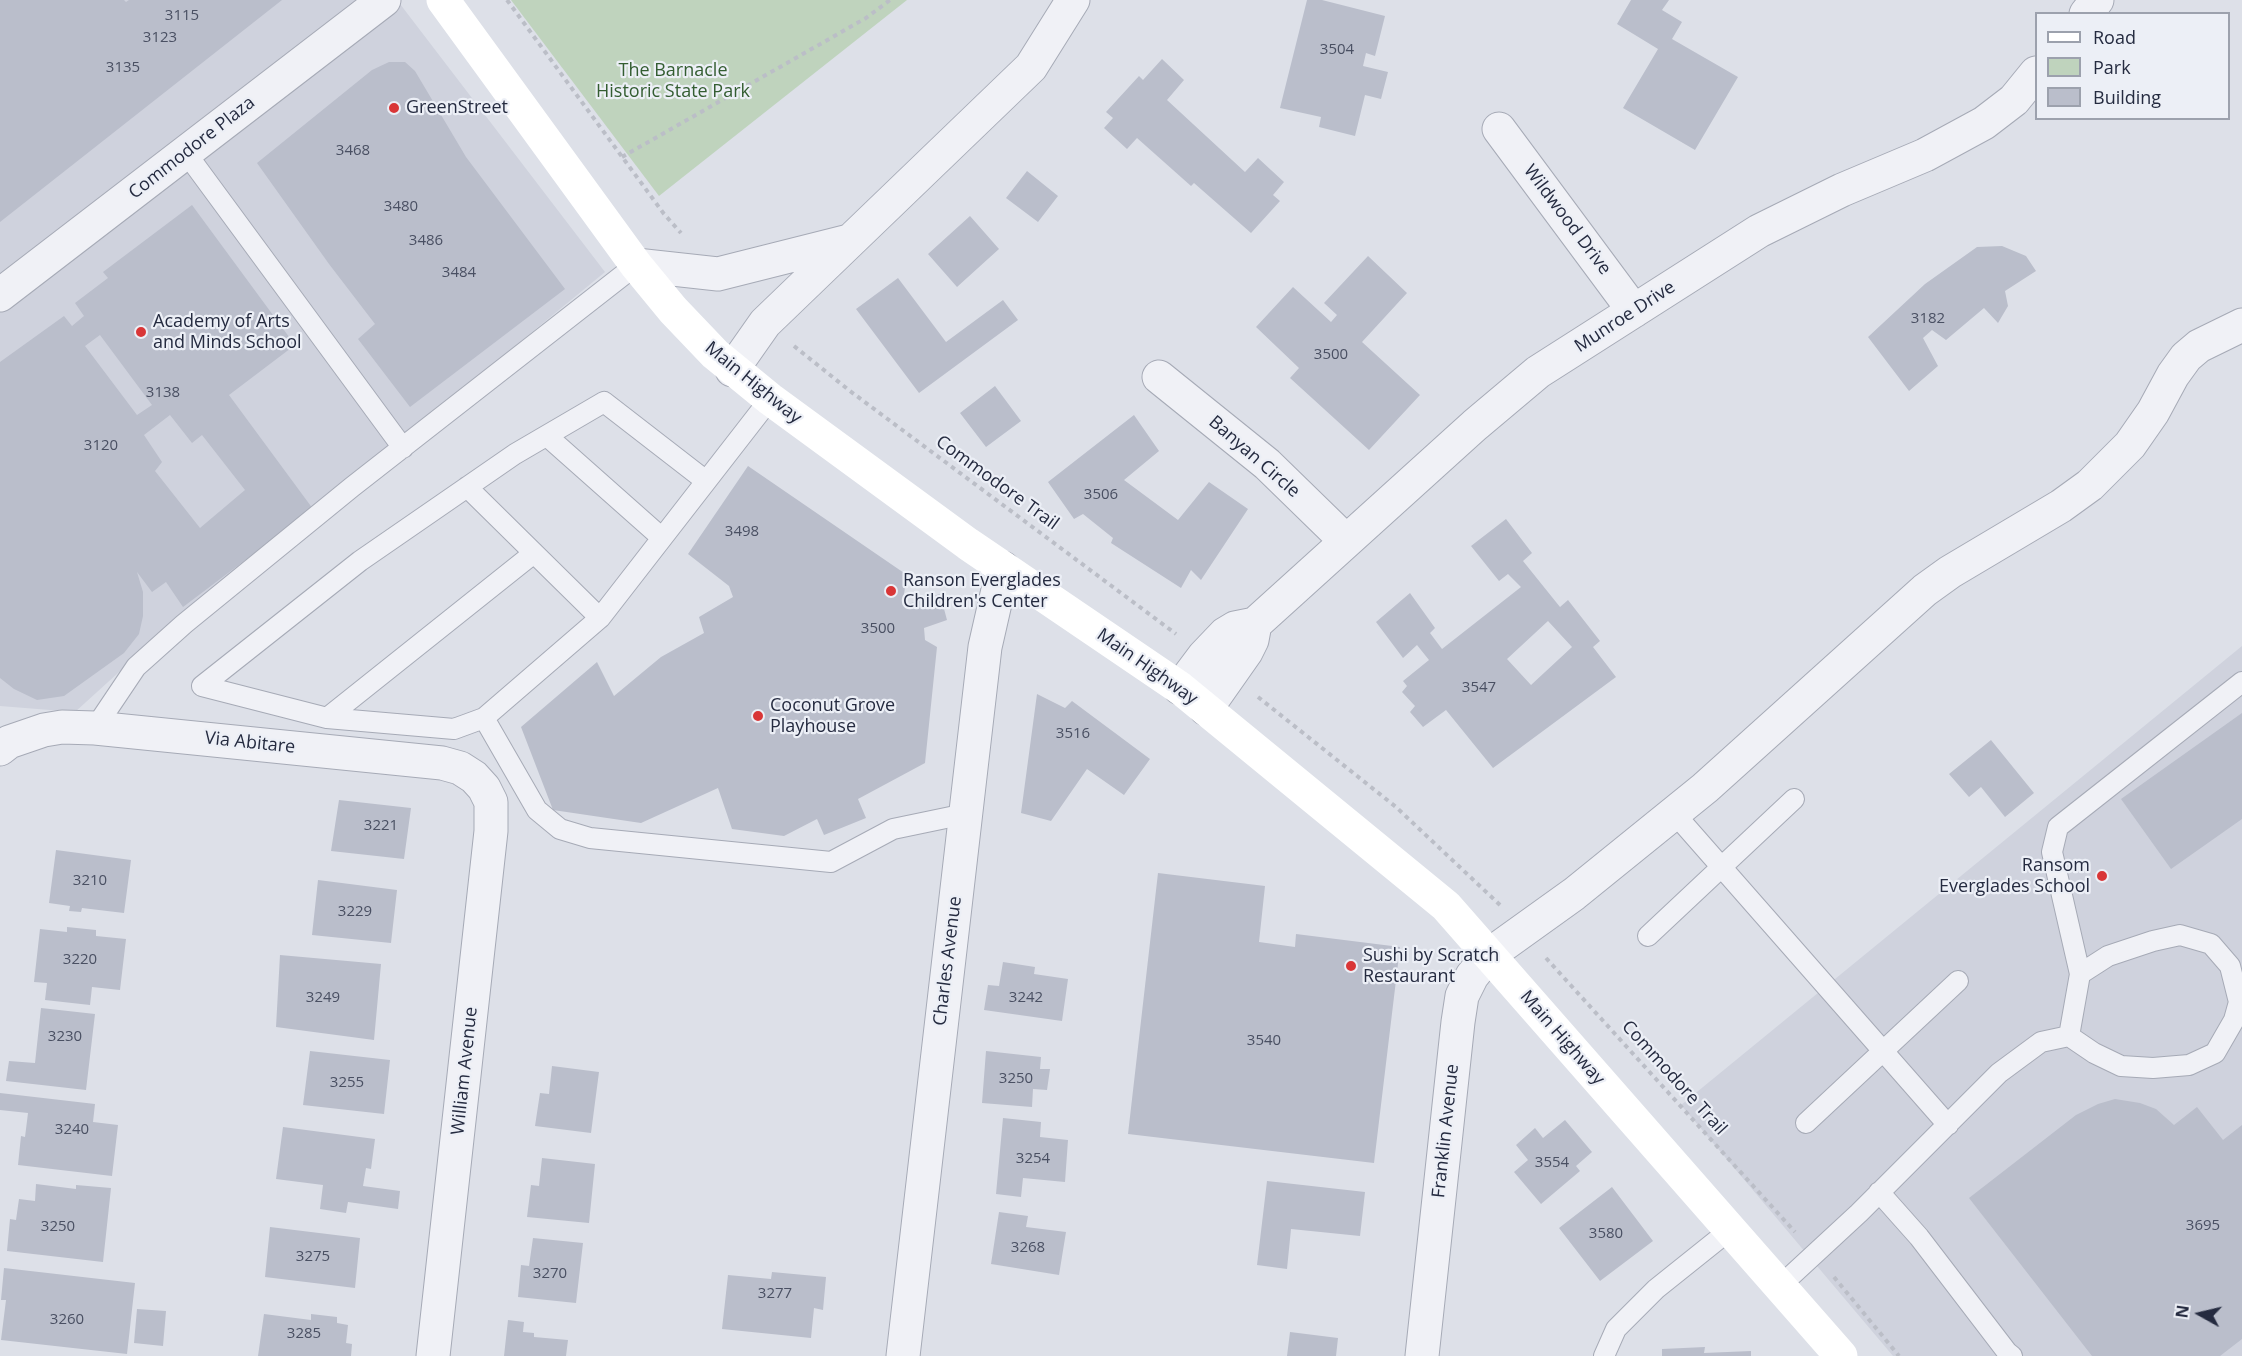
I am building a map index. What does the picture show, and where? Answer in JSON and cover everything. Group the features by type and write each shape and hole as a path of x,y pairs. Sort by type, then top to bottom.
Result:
{"main road":[{"name":"Main Highway","path":"443,0 636,265 696,336 732,370 770,399 1003,568 1180,687 1446,906 1841,1356"}],"street":[{"name":"Commodore Plaza","path":"0,295 384,0"},
{"path":"732,370 765,323 1031,67 1073,0"},
{"path":"2088,12 2097,0"},
{"name":"Munroe Drive","path":"1180,687 1225,634 1235,628 1255,624 1345,540 1512,392 1538,372 1726,250 1792,213 1925,155 1984,123 2014,100 2035,75"},
{"name":"Wildwood Drive","path":"1499,129 1635,311"},
{"path":"636,265 718,274 850,241"},
{"name":"Franklin Avenue","path":"1422,1356 1460,1004 1472,976 1489,955 1531,941 1574,894 1705,788 1925,590 1950,572 2061,506 2090,486 2130,445 2186,357 2199,346 2242,325"},
{"name":"Banyan Circle","path":"1159,377 1267,464 1345,540"},
{"name":"Charles Avenue","path":"903,1356 985,647 1003,568"},
{"name":"Munroe Drive","path":"1206,709 1246,652 1252,640 1255,624"},
{"name":"Via Abitare","path":"4,746 44,730 95,728 442,763 467,772 484,788"},
{"name":"William Avenue","path":"433,1356 491,831 491,802 484,788"}],"lane":[{"path":"186,153 402,448"},
{"path":"95,728 136,667 184,624 402,448 636,265"},
{"path":"706,481 604,402 515,454 360,561 202,686 327,718 454,729 484,718 600,618 770,399"},
{"path":"546,436 662,537"},
{"path":"467,487 600,618"},
{"path":"327,718 534,553"},
{"path":"2068,1036 2080,974 2052,852 2058,827 2242,682"},
{"path":"484,718 537,810 560,829 590,838 831,862 893,830 965,814"},
{"path":"1648,936 1794,799"},
{"path":"1674,813 1948,1125"},
{"path":"1780,1286 1859,1213 1999,1073 2041,1042 2068,1036 2094,1053 2121,1066 2153,1068 2188,1065 2215,1053 2238,1023 2239,1002 2229,966 2211,944 2180,935 2153,941 2108,956 2080,974"},
{"path":"1806,1123 1958,981"},
{"path":"1879,1192 1919,1237 2012,1356"},
{"path":"1604,1356 1616,1329 1656,1289 1731,1229"}],"path":[{"path":"507,0 664,214 684,236"},
{"path":"622,157 867,18 890,0"},
{"name":"Commodore Trail","path":"792,345 859,398 1179,636"},
{"path":"1253,693 1396,807 1501,906"},
{"name":"Commodore Trail","path":"1531,941 1796,1233"},
{"path":"1835,1278 1899,1356"}],"shaded area":[{"path":"0,0 397,0 605,272 338,492 172,624 75,712 0,706"},
{"name":"Ransom Everglades School","path":"2242,646 2242,1356 1893,1356 1681,1105"}],"green space":[{"name":"The Barnacle Historic State Park","path":"511,0 907,0 659,196"}],"building":[{"path":"0,0 124,0 126,2 129,0 282,0 0,222"},
{"path":"1307,0 1322,0 1385,16 1375,56 1366,53 1363,66 1388,72 1381,99 1365,95 1355,136 1319,127 1321,117 1280,108"},
{"path":"1631,0 1669,0 1662,10 1682,22 1672,39 1738,77 1695,150 1623,108 1658,49 1617,24"},
{"path":"1162,59 1184,80 1167,100 1245,172 1258,158 1284,182 1273,195 1280,201 1251,233 1194,183 1191,186 1137,138 1127,149 1104,128 1113,118 1106,112 1139,76 1143,80"},
{"path":"389,62 405,62 415,71 466,157 565,289 410,407 358,339 375,324 257,163 372,70"},
{"path":"1027,171 1058,196 1038,222 1006,198"},
{"path":"192,205 295,345 229,395 313,509 183,607 166,582 152,592 137,572 143,592 143,616 139,634 124,653 64,696 37,700 14,689 0,678 0,362 64,316 72,326 84,316 75,303 108,278 103,272","holes":["100,335 152,405 137,415 85,346","170,415 192,443 202,435 245,490 200,528 155,471 162,462 144,435"]},
{"path":"970,216 999,249 957,287 928,254"},
{"path":"2002,246 2026,256 2036,271 2005,291 2008,306 1998,323 1984,308 1946,340 1932,330 1923,338 1938,366 1909,391 1868,337 1925,284 1977,247"},
{"path":"1368,256 1407,293 1362,342 1420,395 1369,450 1290,378 1299,368 1256,327 1293,287 1331,322 1337,315 1324,303"},
{"path":"898,278 946,342 1003,300 1018,320 919,393 856,309"},
{"path":"995,386 1021,421 986,447 960,413"},
{"path":"1134,415 1159,451 1124,480 1178,520 1209,482 1248,509 1201,580 1191,570 1181,588 1111,543 1113,538 1083,514 1074,519 1048,482"},
{"path":"748,466 907,575 904,594 908,604 940,594 947,620 924,628 925,640 937,647 925,763 858,799 866,818 824,835 817,819 784,836 732,829 718,788 641,823 553,810 521,727 597,662 614,696 661,657 704,633 699,617 733,597 729,586 688,554"},
{"path":"1506,519 1532,553 1523,561 1560,607 1568,600 1600,641 1593,647 1616,677 1493,768 1446,710 1423,727 1410,712 1415,706 1402,692 1407,686 1403,681 1429,660 1417,645 1403,658 1376,622 1410,593 1435,628 1430,633 1442,649 1521,587 1508,574 1499,581 1471,546","holes":["1548,621 1572,647 1531,685 1507,659"]},
{"path":"1037,694 1065,708 1072,701 1150,759 1124,795 1087,769 1051,821 1021,813"},
{"path":"2242,713 2242,819 2171,869 2121,799"},
{"path":"1991,740 2034,793 2005,817 1981,787 1969,797 1949,774"},
{"path":"339,800 411,808 404,859 331,851"},
{"path":"56,850 131,860 124,913 82,908 81,912 69,911 70,906 49,903"},
{"path":"1158,873 1265,886 1259,942 1295,947 1296,934 1400,947 1374,1163 1128,1134"},
{"path":"318,880 397,890 391,943 312,935"},
{"path":"67,927 96,930 96,936 126,939 120,990 92,987 90,1005 45,1000 47,983 34,982 40,929 67,932"},
{"path":"280,955 381,964 374,1040 276,1027"},
{"path":"1003,962 1035,967 1034,974 1068,979 1062,1021 984,1010 988,985 999,986"},
{"path":"41,1008 95,1014 86,1090 6,1081 9,1061 35,1063"},
{"path":"310,1051 390,1060 384,1114 303,1105"},
{"path":"986,1051 1041,1057 1040,1069 1050,1069 1047,1090 1033,1089 1032,1107 982,1103"},
{"path":"552,1066 599,1072 591,1133 535,1126 540,1093 549,1094"},
{"path":"0,1093 95,1104 93,1122 118,1125 112,1176 18,1165 21,1136 25,1137 28,1113 0,1110"},
{"path":"2115,1099 2140,1103 2156,1109 2174,1125 2197,1107 2223,1140 2242,1125 2242,1339 2220,1356 2092,1356 1969,1198 2076,1115 2098,1104"},
{"path":"1003,1118 1041,1122 1040,1137 1068,1140 1065,1182 1023,1178 1021,1197 996,1194"},
{"path":"1565,1120 1592,1152 1576,1166 1580,1171 1541,1204 1514,1172 1528,1160 1516,1145 1535,1128 1543,1138"},
{"path":"283,1127 375,1139 371,1169 366,1168 363,1186 400,1191 398,1209 348,1202 346,1213 320,1209 323,1185 276,1179"},
{"path":"542,1158 595,1164 589,1223 527,1217 531,1185 539,1186"},
{"path":"1267,1181 1365,1192 1360,1236 1291,1229 1287,1269 1257,1265"},
{"path":"36,1184 76,1189 76,1185 111,1188 103,1262 7,1251 10,1219 16,1220 19,1199 35,1201"},
{"path":"1612,1187 1653,1241 1600,1281 1559,1228"},
{"path":"999,1212 1028,1216 1026,1227 1066,1232 1059,1275 991,1264"},
{"path":"270,1227 360,1238 355,1288 265,1277"},
{"path":"533,1238 583,1243 576,1303 518,1297 521,1265 529,1266"},
{"path":"4,1268 135,1283 127,1354 1,1340 6,1300 1,1300"},
{"path":"772,1272 826,1277 823,1310 814,1308 811,1338 722,1329 728,1275 771,1279"},
{"path":"137,1309 166,1311 163,1346 134,1343"},
{"path":"264,1314 311,1320 311,1314 337,1317 337,1323 348,1325 346,1343 352,1344 351,1356 258,1356"},
{"path":"508,1320 524,1322 523,1332 534,1333 534,1337 568,1340 566,1356 504,1356"},
{"path":"1290,1332 1338,1338 1336,1356 1287,1356"},
{"path":"1705,1347 1704,1353 1751,1351 1751,1356 1662,1356 1662,1349"}],"place":[{"name":"GreenStreet","path":"394,108"},
{"name":"Academy of Arts and Minds School","path":"141,332"},
{"name":"Ranson Everglades Children's Center","path":"891,591"},
{"name":"Coconut Grove Playhouse","path":"758,716"},
{"name":"Ransom Everglades School","path":"2102,876"},
{"name":"Sushi by Scratch Restaurant","path":"1351,966"}]}
